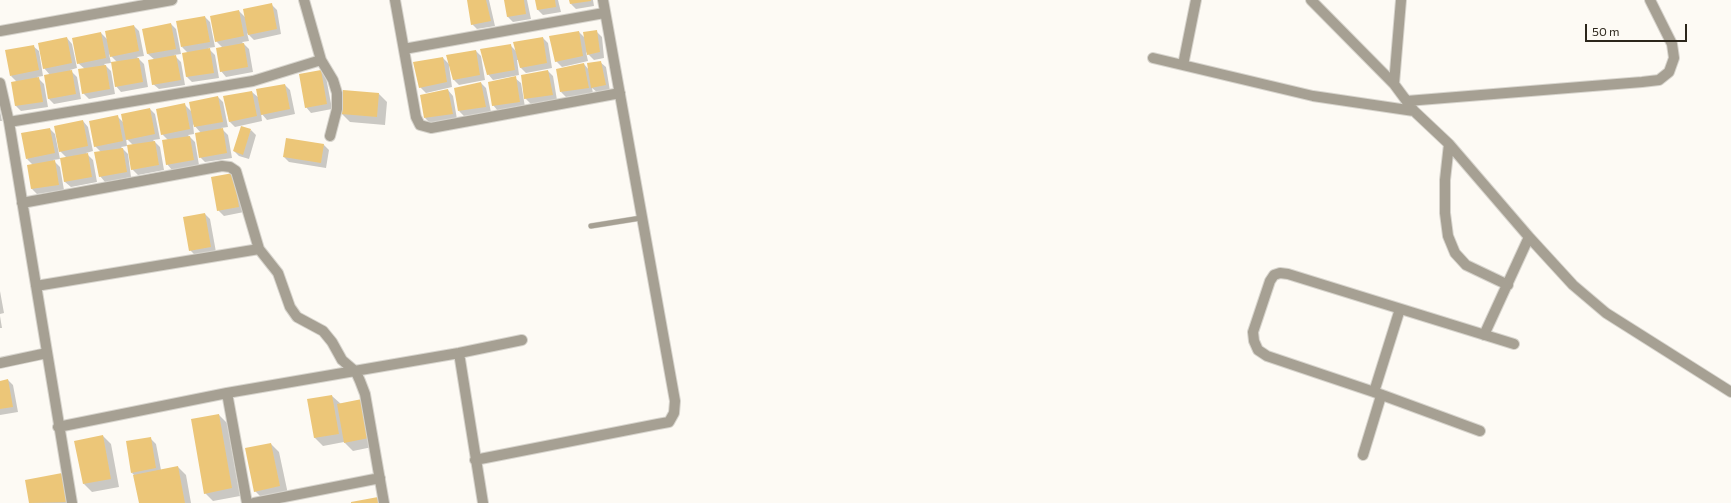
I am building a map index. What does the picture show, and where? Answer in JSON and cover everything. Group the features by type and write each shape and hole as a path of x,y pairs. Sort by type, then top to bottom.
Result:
{"street":[{"path":"0,32 172,0"},
{"path":"304,0 321,60 333,80 337,93 338,108 330,136"},
{"path":"395,0 416,116 420,125 431,128 620,93"},
{"path":"475,460 668,422 674,413 675,400 641,218 620,93 604,13 603,0"},
{"path":"1183,65 1196,0"},
{"path":"1311,0 1394,84 1414,111 1449,144 1529,237 1573,285 1606,313 1731,392"},
{"path":"1394,84 1402,0"},
{"path":"1407,101 1659,80 1669,72 1674,58 1672,44 1650,0"},
{"path":"404,49 604,13"},
{"path":"1153,58 1313,96 1414,111"},
{"path":"9,122 253,81 321,60"},
{"path":"0,84 9,122 58,427 72,503"},
{"path":"1449,144 1445,180 1445,213 1448,236 1455,253 1466,264 1508,285"},
{"path":"22,203 222,166 230,167 236,171 259,249 278,273 290,307 297,317 323,331 332,342 342,360 356,372 365,394 384,503"},
{"path":"1484,335 1529,237"},
{"path":"36,286 259,249"},
{"path":"1480,431 1267,356 1258,350 1254,341 1253,332 1270,281 1274,275 1280,273 1288,274 1514,344"},
{"path":"1363,455 1377,394 1400,309"},
{"path":"58,427 228,393 356,372 522,340"},
{"path":"0,363 47,353"},
{"path":"459,353 483,503"},
{"path":"228,393 247,503"},
{"path":"254,503 380,478"}],"lane":[{"path":"591,226 641,218"}],"building":[{"path":"467,0 486,0 491,21 471,25"},
{"path":"504,0 524,0 526,14 507,17"},
{"path":"535,0 555,0 556,7 537,10"},
{"path":"569,0 591,0 591,1 570,4"},
{"path":"272,3 277,29 248,35 243,9"},
{"path":"239,10 244,36 215,42 210,16"},
{"path":"205,16 210,42 181,47 176,21"},
{"path":"171,23 176,49 147,54 142,29"},
{"path":"134,25 139,51 110,57 105,31"},
{"path":"597,30 600,52 587,55 583,32"},
{"path":"579,31 583,56 555,62 549,36"},
{"path":"101,32 106,58 77,64 72,38"},
{"path":"67,37 72,63 43,69 38,43"},
{"path":"543,37 547,63 520,68 513,42"},
{"path":"244,43 248,67 220,72 216,48"},
{"path":"511,44 515,70 487,75 480,49"},
{"path":"34,45 39,70 10,76 5,50"},
{"path":"210,48 214,73 186,77 182,53"},
{"path":"476,50 480,75 453,80 446,55"},
{"path":"176,55 181,80 152,85 148,60"},
{"path":"443,57 447,82 419,88 413,62"},
{"path":"139,58 143,82 115,87 111,62"},
{"path":"601,61 606,85 591,88 587,63"},
{"path":"584,63 589,88 560,92 556,69"},
{"path":"106,65 110,89 82,94 78,69"},
{"path":"72,70 76,94 48,99 44,75"},
{"path":"321,70 327,104 305,108 299,74"},
{"path":"548,70 553,95 524,99 521,75"},
{"path":"516,76 520,102 492,106 488,82"},
{"path":"39,77 43,102 15,106 11,82"},
{"path":"481,82 486,107 458,111 454,88"},
{"path":"285,84 290,109 261,115 256,89"},
{"path":"448,89 453,114 424,118 420,95"},
{"path":"343,90 379,93 377,117 341,114"},
{"path":"252,91 257,116 229,122 223,96"},
{"path":"218,96 223,122 194,127 189,102"},
{"path":"185,103 190,129 161,135 156,109"},
{"path":"150,108 155,134 126,140 121,114"},
{"path":"118,115 123,141 94,147 89,121"},
{"path":"83,120 88,146 59,152 54,126"},
{"path":"241,126 251,129 243,155 233,151"},
{"path":"50,128 55,153 26,159 21,133"},
{"path":"223,128 227,153 199,158 195,133"},
{"path":"190,136 194,160 166,165 162,140"},
{"path":"286,138 324,144 321,163 283,157"},
{"path":"155,141 159,165 131,170 127,145"},
{"path":"123,148 127,172 99,177 94,152"},
{"path":"88,153 92,177 64,182 60,158"},
{"path":"55,160 59,185 31,189 27,165"},
{"path":"233,173 239,207 217,211 211,177"},
{"path":"205,213 211,247 189,251 183,217"},
{"path":"8,379 13,407 0,409 0,381"},
{"path":"332,395 339,434 314,438 307,399"},
{"path":"362,399 369,438 344,443 337,404"},
{"path":"219,414 232,488 204,494 191,419"},
{"path":"103,435 111,479 83,484 74,441"},
{"path":"151,437 156,468 131,473 126,441"},
{"path":"271,443 280,486 254,492 245,448"},
{"path":"178,466 185,503 139,503 133,475"},
{"path":"62,473 67,502 29,503 25,480"},
{"path":"378,497 379,503 351,503 351,502"}]}
